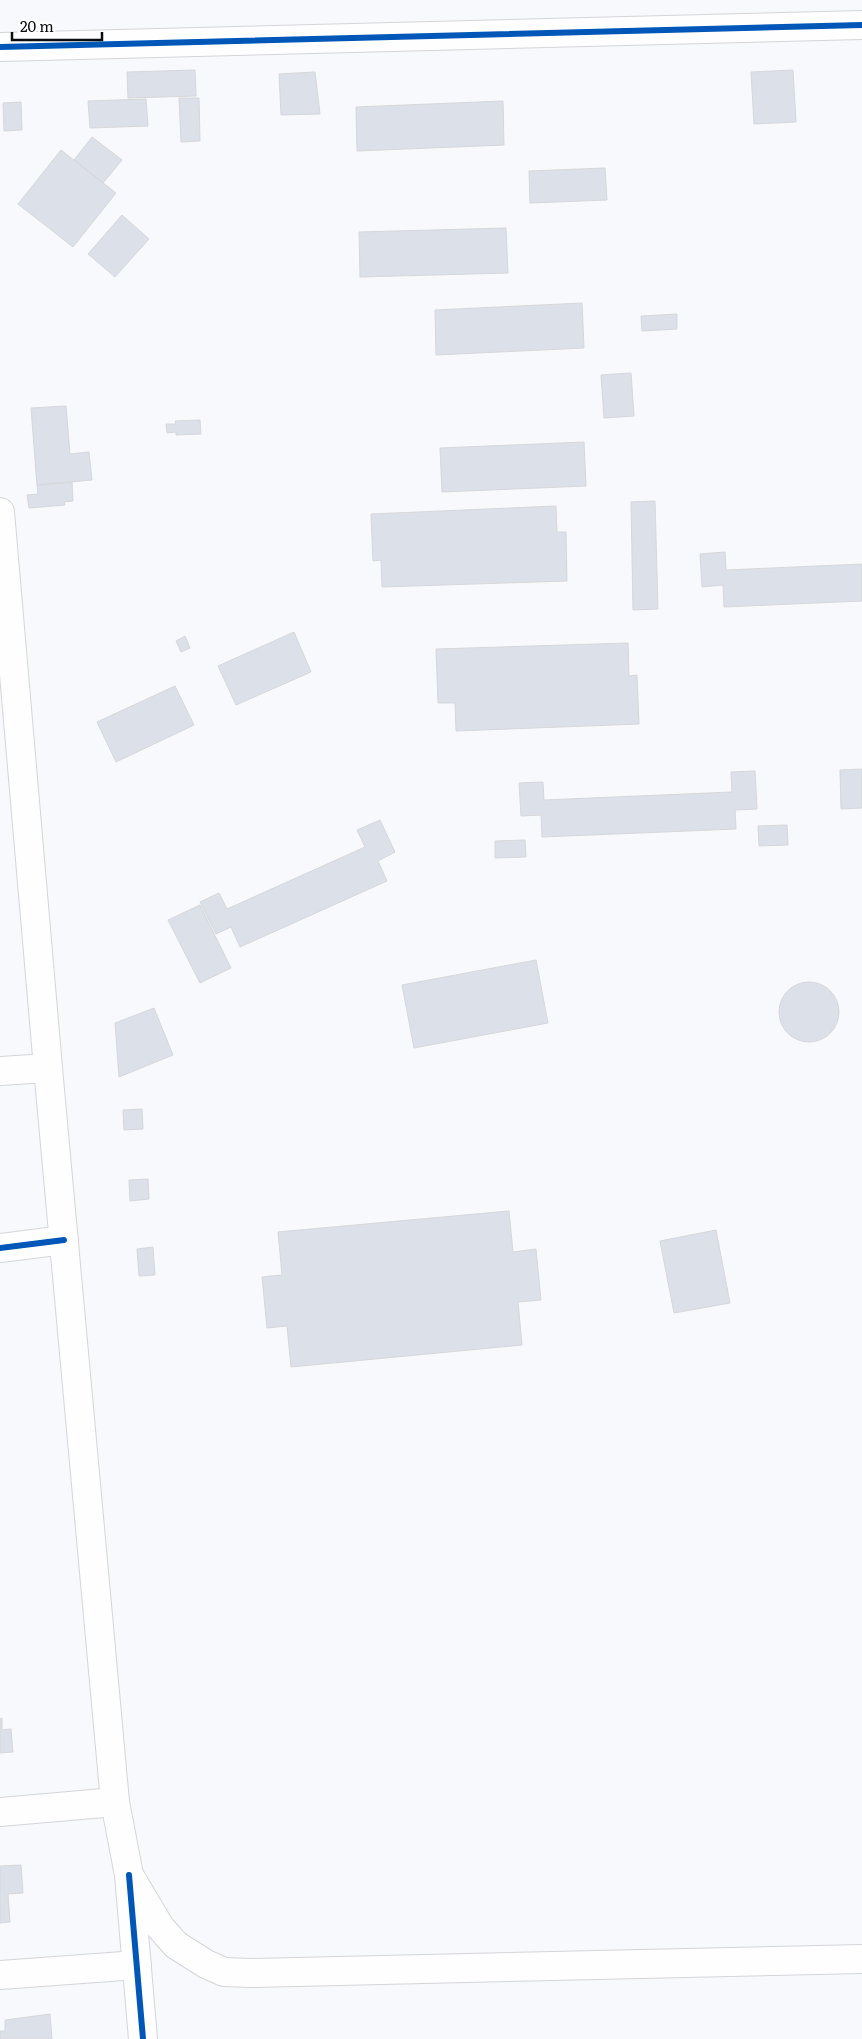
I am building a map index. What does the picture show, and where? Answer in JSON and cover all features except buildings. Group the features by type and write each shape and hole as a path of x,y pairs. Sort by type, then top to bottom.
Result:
{"main road":[{"path":"0,47 862,25"},
{"path":"0,512 48,1068 115,1802 129,1875 143,2039"},
{"path":"0,1071 48,1068"},
{"path":"0,1248 64,1240"},
{"path":"0,1812 115,1802"},
{"path":"129,1875 160,1927 176,1944 206,1964 224,1972 250,1973 862,1959"},
{"path":"0,1975 137,1965"}],"cycle path":[{"path":"0,47 862,25"},
{"path":"0,1248 64,1240"},
{"path":"129,1875 143,2039"}]}
